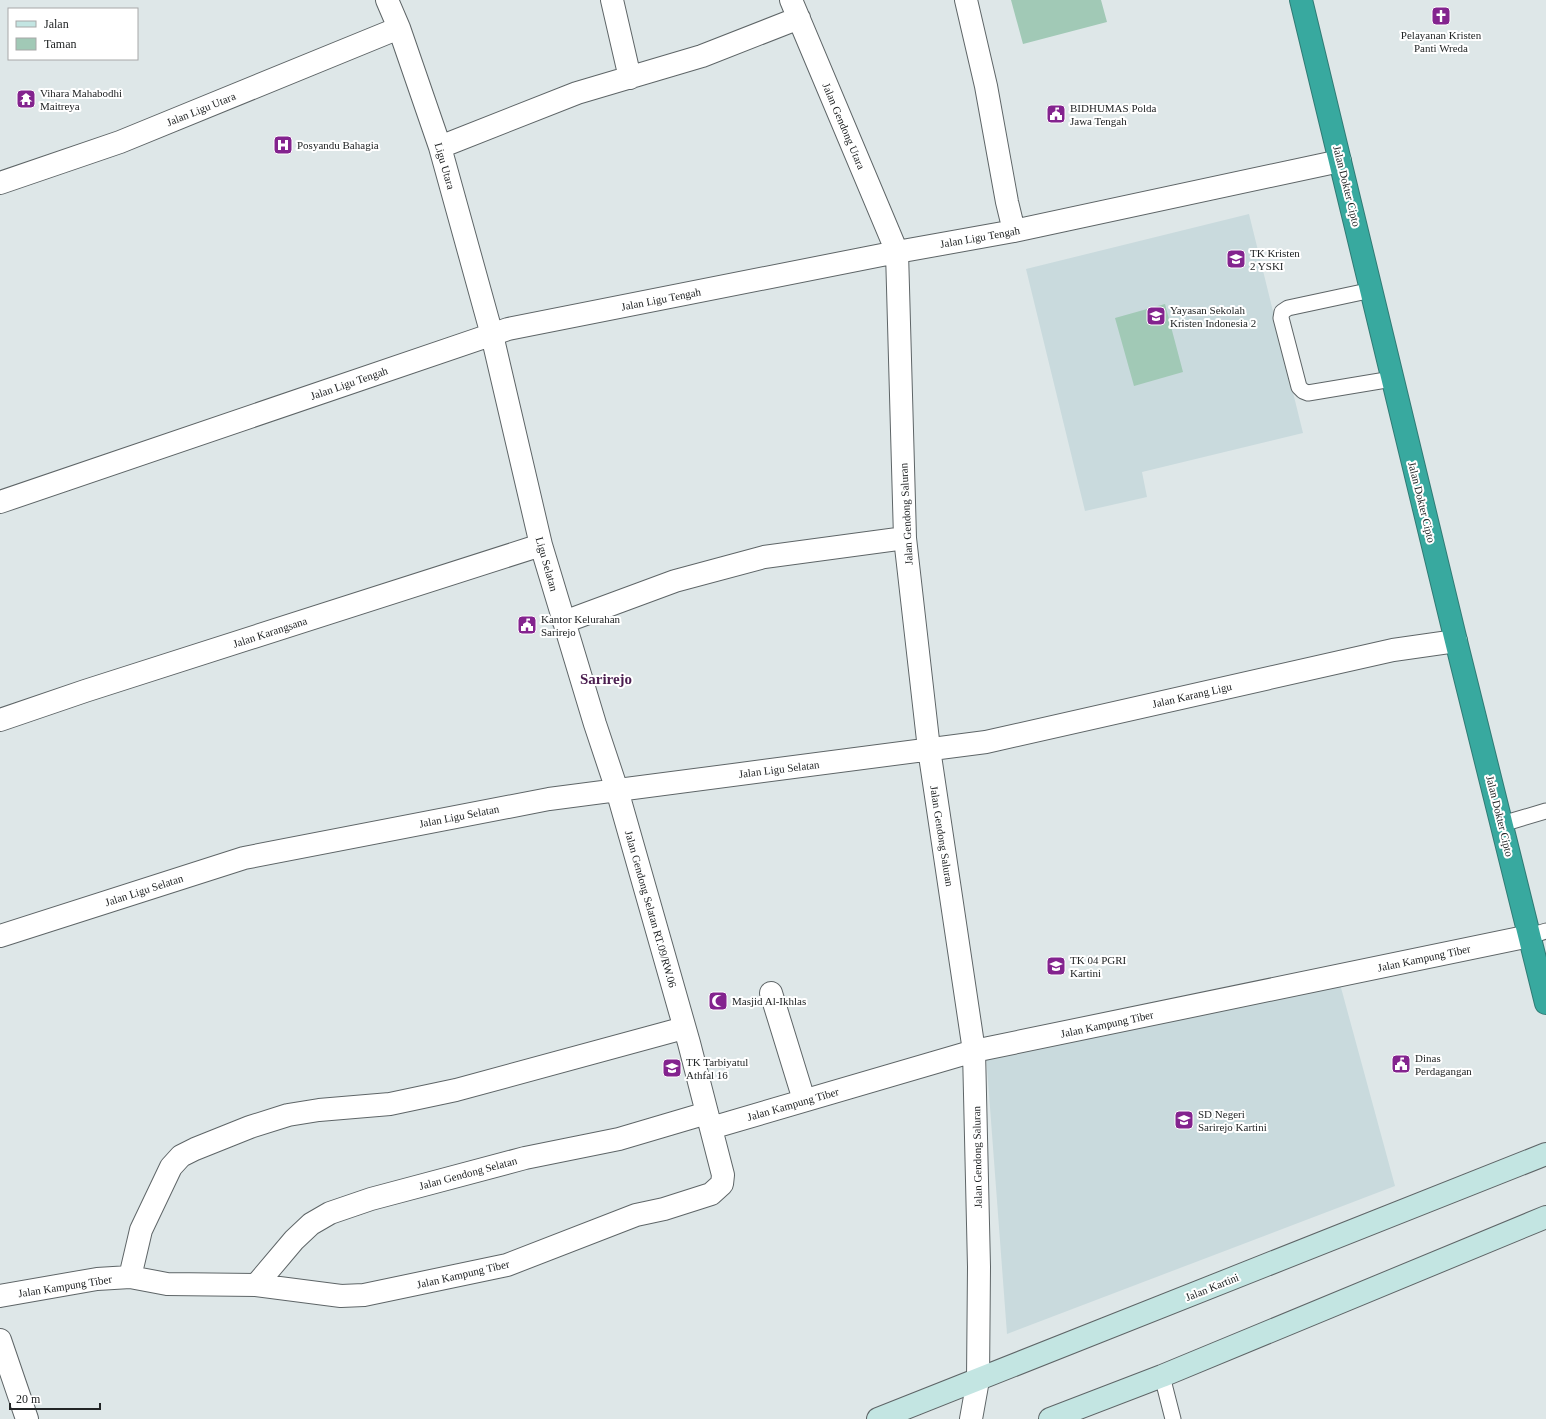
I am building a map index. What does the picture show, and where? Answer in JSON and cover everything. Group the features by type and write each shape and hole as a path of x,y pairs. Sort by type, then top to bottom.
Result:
{"highway":[{"name":"Jalan Dokter Cipto","path":"1300,0 1502,824 1538,934 1545,998"}],"main road":[{"name":"Jalan Kartini","path":"878,1419 1546,1154"},
{"path":"1050,1419 1162,1376 1546,1217"}],"street":[{"name":"Ligu Utara","path":"387,0 399,28 440,147 492,335"},
{"path":"612,0 630,78"},
{"path":"966,0 986,86 1014,231"},
{"path":"440,147 577,93 702,56 795,9"},
{"name":"Jalan Gendong Utara","path":"795,9 897,252"},
{"name":"Jalan Ligu Utara","path":"0,183 120,142 399,28"},
{"name":"Jalan Ligu Tengah","path":"0,502 508,329 897,252 1014,231 1340,161"},
{"name":"Jalan Gendong Saluran","path":"897,252 905,538 946,747 974,1051 979,1267 978,1380 971,1419"},
{"name":"Ligu Selatan","path":"492,335 541,545 617,790"},
{"path":"564,622 675,581 764,557 905,538"},
{"name":"Jalan Karangsana","path":"0,720 85,691 541,545"},
{"name":"Jalan Karang Ligu","path":"946,747 986,742 1393,650 1456,641"},
{"name":"Jalan Ligu Selatan","path":"0,936 244,858 549,799 946,747"},
{"name":"Jalan Gendong Selatan RT.09/RW.06","path":"617,790 684,1028"},
{"name":"Jalan Kampung Tiber","path":"0,1296 97,1278 130,1277 168,1284 256,1285 341,1296 395,1289 507,1265 636,1215 664,1209 711,1194 722,1184 723,1175 709,1120 804,1100 974,1051 1538,934"},
{"path":"771,993 804,1100"},
{"path":"130,1277 141,1230 171,1167 181,1156 194,1149 250,1127 288,1115 319,1110 390,1104 456,1090 684,1028 709,1120"},
{"name":"Jalan Gendong Selatan","path":"256,1285 294,1240 311,1224 330,1213 371,1200 525,1158 709,1120"},
{"path":"0,1340 27,1419"}],"lane":[{"path":"1372,290 1288,308 1282,312 1281,318 1299,387 1303,392 1308,394 1392,379"},
{"path":"1502,824 1546,811"},
{"path":"1162,1376 1173,1419"}],"shaded area":[{"name":"Yayasan Sekolah Kristen Indonesia 2","path":"1249,214 1303,433 1142,472 1147,497 1085,511 1026,269"},
{"name":"SD Negeri Sarirejo Kartini","path":"1340,984 1395,1186 1007,1334 986,1054"}],"green space":[{"path":"1011,0 1101,0 1107,22 1023,44"},
{"path":"1165,304 1183,372 1134,386 1115,318"}],"place":[{"name":"Pelayanan Kristen Panti Wreda","path":"1441,16"},
{"name":"Vihara Mahabodhi Maitreya","path":"26,99"},
{"name":"BIDHUMAS Polda Jawa Tengah","path":"1056,114"},
{"name":"Posyandu Bahagia","path":"283,145"},
{"name":"TK Kristen 2 YSKI","path":"1236,259"},
{"name":"Yayasan Sekolah Kristen Indonesia 2","path":"1156,316"},
{"name":"Kantor Kelurahan Sarirejo","path":"527,625"},
{"name":"TK 04 PGRI Kartini","path":"1056,966"},
{"name":"Masjid Al-Ikhlas","path":"718,1001"},
{"name":"Dinas Perdagangan","path":"1401,1064"},
{"name":"TK Tarbiyatul Athfal 16","path":"672,1068"},
{"name":"SD Negeri Sarirejo Kartini","path":"1184,1120"}],"district":[{"name":"Sarirejo","path":"606,679"}]}
